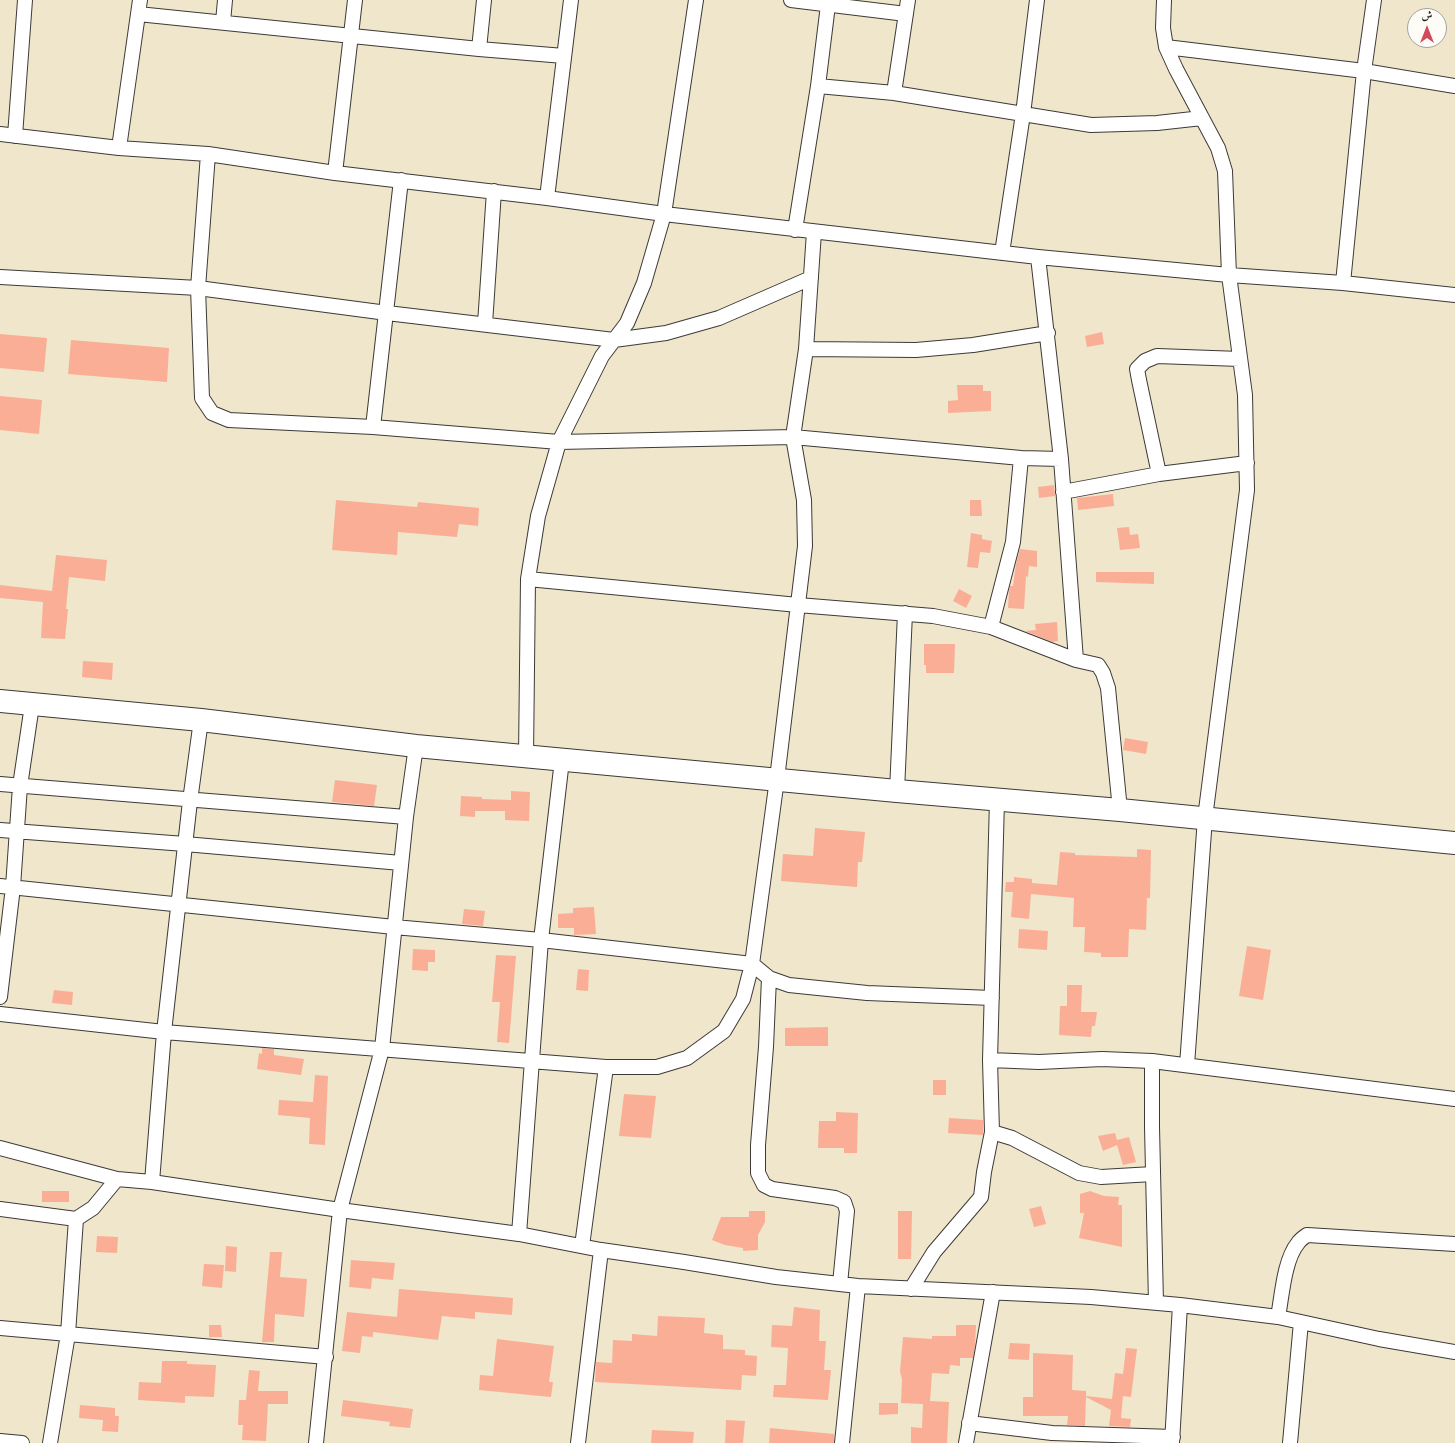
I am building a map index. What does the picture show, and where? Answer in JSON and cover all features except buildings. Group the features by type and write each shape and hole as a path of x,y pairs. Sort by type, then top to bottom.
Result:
{"highway":[{"path":"0,701 201,720 416,746 526,757 1120,810 1455,843"}],"street":[{"path":"15,136 25,0"},
{"path":"119,148 140,0"},
{"path":"223,22 225,0"},
{"path":"335,173 354,0"},
{"path":"480,49 484,0"},
{"path":"547,198 571,0"},
{"path":"526,757 528,579 538,516 559,442 602,356 627,322 644,283 664,214 696,0"},
{"path":"791,0 828,5 907,7 894,93"},
{"path":"1002,253 1023,114 1037,0"},
{"path":"1164,0 1163,28 1166,47 1218,148 1225,171 1229,275 1245,395 1247,463 1247,490 1205,818 1187,1065"},
{"path":"1343,283 1364,71 1374,0"},
{"path":"795,230 818,86 828,5"},
{"path":"138,14 480,49 564,56"},
{"path":"1166,47 1364,71 1455,86"},
{"path":"818,86 894,93 1091,125 1157,123 1202,118"},
{"path":"0,134 119,148 208,154 335,173 547,198 664,214 1038,257 1229,275 1343,283 1455,295"},
{"path":"208,154 198,288 202,398 212,413 229,420 373,427 559,442 793,437 1021,458 1061,459"},
{"path":"373,427 401,180"},
{"path":"485,324 494,192"},
{"path":"0,1014 164,1032 606,1067 657,1067 687,1058 724,1031 743,999 752,964 777,779 805,546 804,500 793,437 806,349 814,232"},
{"path":"1038,257 1048,333 1061,459 1076,660"},
{"path":"0,277 198,288 387,313 614,340 666,333 719,318 811,278"},
{"path":"806,349 916,350 973,345 1048,333"},
{"path":"1159,474 1138,369 1145,361 1157,356 1240,358"},
{"path":"991,627 1013,542 1021,458"},
{"path":"1063,492 1159,474 1247,463"},
{"path":"528,579 798,606 933,616 991,627 1076,660 1098,665 1104,673 1108,688 1120,810"},
{"path":"897,791 905,613"},
{"path":"0,997 7,886 18,832 20,786 32,705"},
{"path":"152,1182 164,1032 190,800 201,720"},
{"path":"316,1443 340,1210 382,1049 406,817 416,746"},
{"path":"519,1234 541,940 562,760"},
{"path":"0,784 406,817"},
{"path":"911,1289 934,1252 981,1197 984,1172 992,1132 990,1060 997,800"},
{"path":"0,830 185,844 401,863"},
{"path":"7,886 394,927 541,940 752,964 769,978 789,985 867,993 992,998"},
{"path":"769,978 766,1047 758,1146 758,1173 764,1185 772,1189 835,1198 844,1202 847,1211 840,1284"},
{"path":"990,1060 1039,1062 1102,1059 1152,1061 1455,1099"},
{"path":"1152,1061 1156,1303"},
{"path":"582,1246 606,1067"},
{"path":"992,1132 1012,1138 1079,1174 1101,1177 1153,1174"},
{"path":"0,1148 117,1179 152,1182 340,1210 519,1234 601,1250 684,1262 776,1278 858,1286 1091,1297 1180,1305 1278,1317 1379,1339 1455,1352"},
{"path":"0,1210 76,1219 94,1208 117,1179"},
{"path":"50,1443 68,1334 76,1219"},
{"path":"1278,1317 1285,1273 1292,1252 1298,1242 1308,1235 1455,1244"},
{"path":"578,1443 601,1250"},
{"path":"842,1443 858,1286"},
{"path":"966,1443 992,1292"},
{"path":"969,1423 1052,1438 1172,1440 1180,1305"},
{"path":"1290,1443 1301,1322"},
{"path":"0,1328 326,1357"},
{"path":"0,1441 22,1443"}]}
